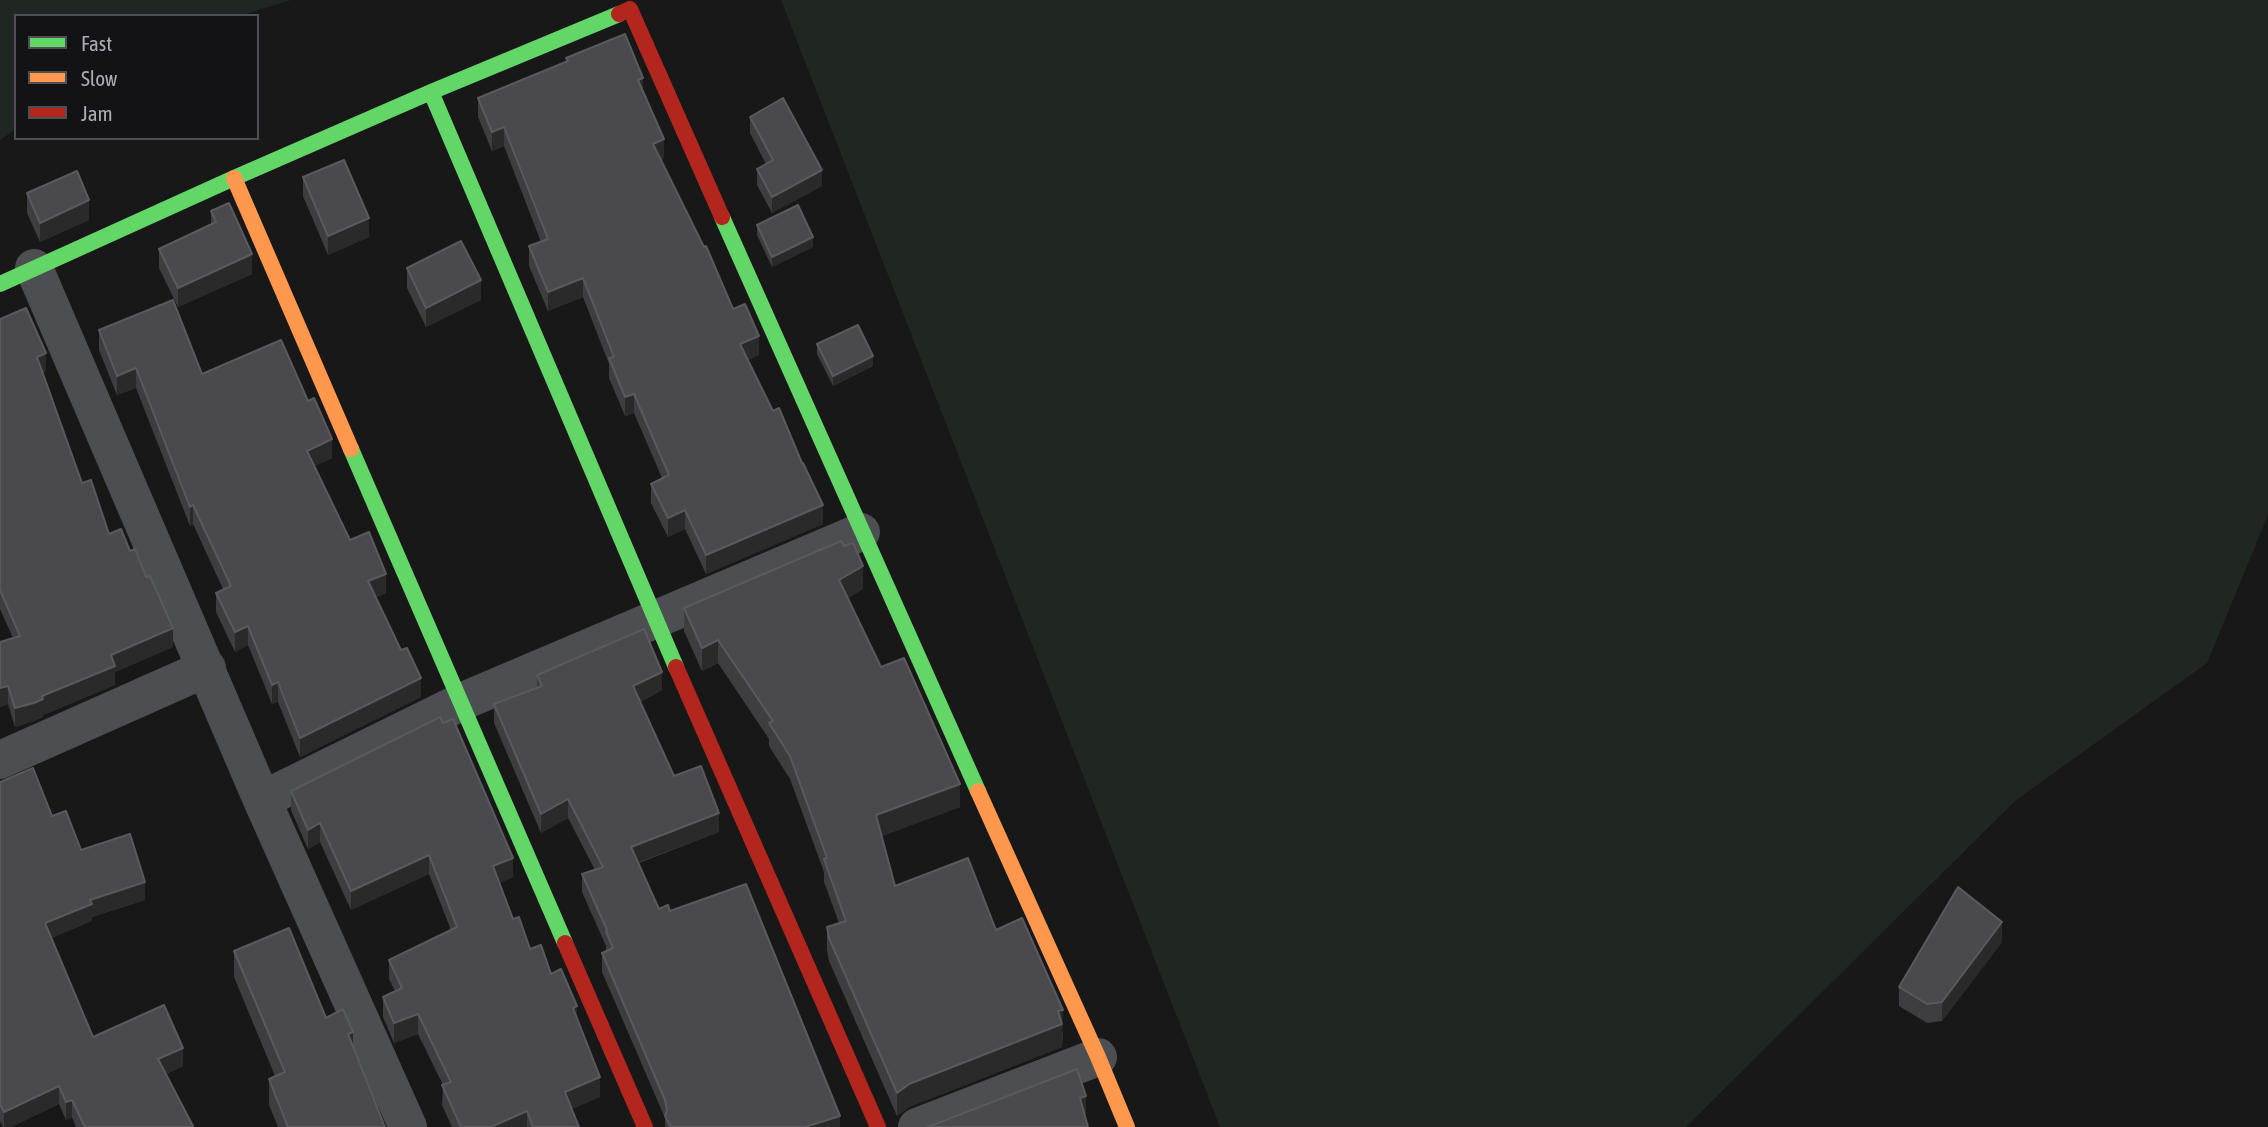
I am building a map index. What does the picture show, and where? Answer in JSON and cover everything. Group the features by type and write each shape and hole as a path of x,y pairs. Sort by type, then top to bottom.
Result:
{"street":[{"path":"0,284 431,92 630,9 1127,1127"},
{"path":"431,92 655,619 878,1127"},
{"path":"234,178 645,1127"},
{"path":"34,268 262,800 408,1127"},
{"path":"262,800 461,702 861,532"},
{"path":"0,758 207,668"},
{"path":"917,1127 1098,1057"}],"shaded area":[{"path":"0,0 291,0 246,14 14,14 14,130 0,140"},
{"path":"781,0 2268,0 2268,515 2207,663 2016,800 1686,1127 1220,1127"}],"building":[{"path":"625,34 643,78 638,80 664,139 653,144 704,247 706,246 733,309 745,304 759,336 740,344 773,411 779,408 823,505 706,555 685,510 668,518 651,484 669,475 634,394 625,397 609,358 614,357 583,278 548,292 529,246 548,239 504,127 492,132 478,98"},
{"path":"783,98 822,170 772,197 757,169 773,160 750,117"},
{"path":"344,160 369,218 328,236 303,177"},
{"path":"77,171 89,200 40,223 27,193"},
{"path":"229,203 252,254 178,288 159,249 216,222 211,211"},
{"path":"798,205 813,237 772,257 757,225"},
{"path":"461,241 481,280 426,308 407,268"},
{"path":"173,300 202,374 281,340 308,401 314,398 332,439 307,451 350,540 369,532 386,574 368,581 401,650 407,648 421,678 300,738 278,682 272,685 248,626 235,632 216,593 231,586 193,505 190,507 136,368 117,376 99,330"},
{"path":"26,308 46,353 37,357 82,483 91,480 109,534 121,529 130,551 135,549 146,577 150,576 173,628 111,655 115,666 42,696 43,699 34,703 15,708 8,686 0,688 0,642 20,636 0,590 0,319"},
{"path":"858,325 873,356 833,376 817,344"},
{"path":"841,541 844,546 853,543 863,566 839,580 881,667 904,658 960,784 876,815 895,886 968,858 996,930 1022,918 1063,1010 1058,1011 1062,1024 909,1084 897,1093 829,938 827,927 846,921 824,859 827,858 790,756 769,723 773,721 718,640 702,648 684,608"},
{"path":"644,629 662,672 633,686 674,776 701,766 719,813 631,847 659,909 668,905 670,911 746,884 840,1116 805,1127 671,1127 665,1116 665,1100 602,953 613,948 582,874 603,867 568,799 541,814 494,704 542,686 537,675"},
{"path":"440,717 443,723 453,719 513,858 493,866 513,919 519,917 530,949 541,945 551,974 561,969 577,1006 573,1008 600,1077 565,1092 579,1127 533,1127 527,1111 491,1127 461,1127 442,1085 451,1082 418,1014 394,1023 383,997 402,988 389,960 457,927 429,855 351,891 320,823 308,830 291,791"},
{"path":"33,768 52,816 66,811 81,850 130,834 145,882 90,900 92,904 45,923 93,1037 164,1005 183,1048 158,1059 192,1127 85,1127 72,1100 66,1102 59,1086 4,1112 0,1104 0,782"},
{"path":"1958,887 2002,922 1942,1002 1927,1004 1899,987"},
{"path":"289,928 326,1018 343,1009 353,1032 348,1034 385,1127 288,1127 269,1079 285,1072 234,951"},
{"path":"1077,1069 1086,1096 1080,1098 1088,1127 928,1127"}],"traffic: fast":[{"path":"0,284 431,92 619,14"},
{"path":"431,92 676,667"},
{"path":"722,217 978,791"},
{"path":"351,449 565,943"}],"traffic: slow":[{"path":"234,178 351,449"},
{"path":"978,791 1127,1127"}],"traffic: jam":[{"path":"619,14 630,9 722,217"},
{"path":"676,667 878,1127"},
{"path":"565,943 645,1127"}]}
